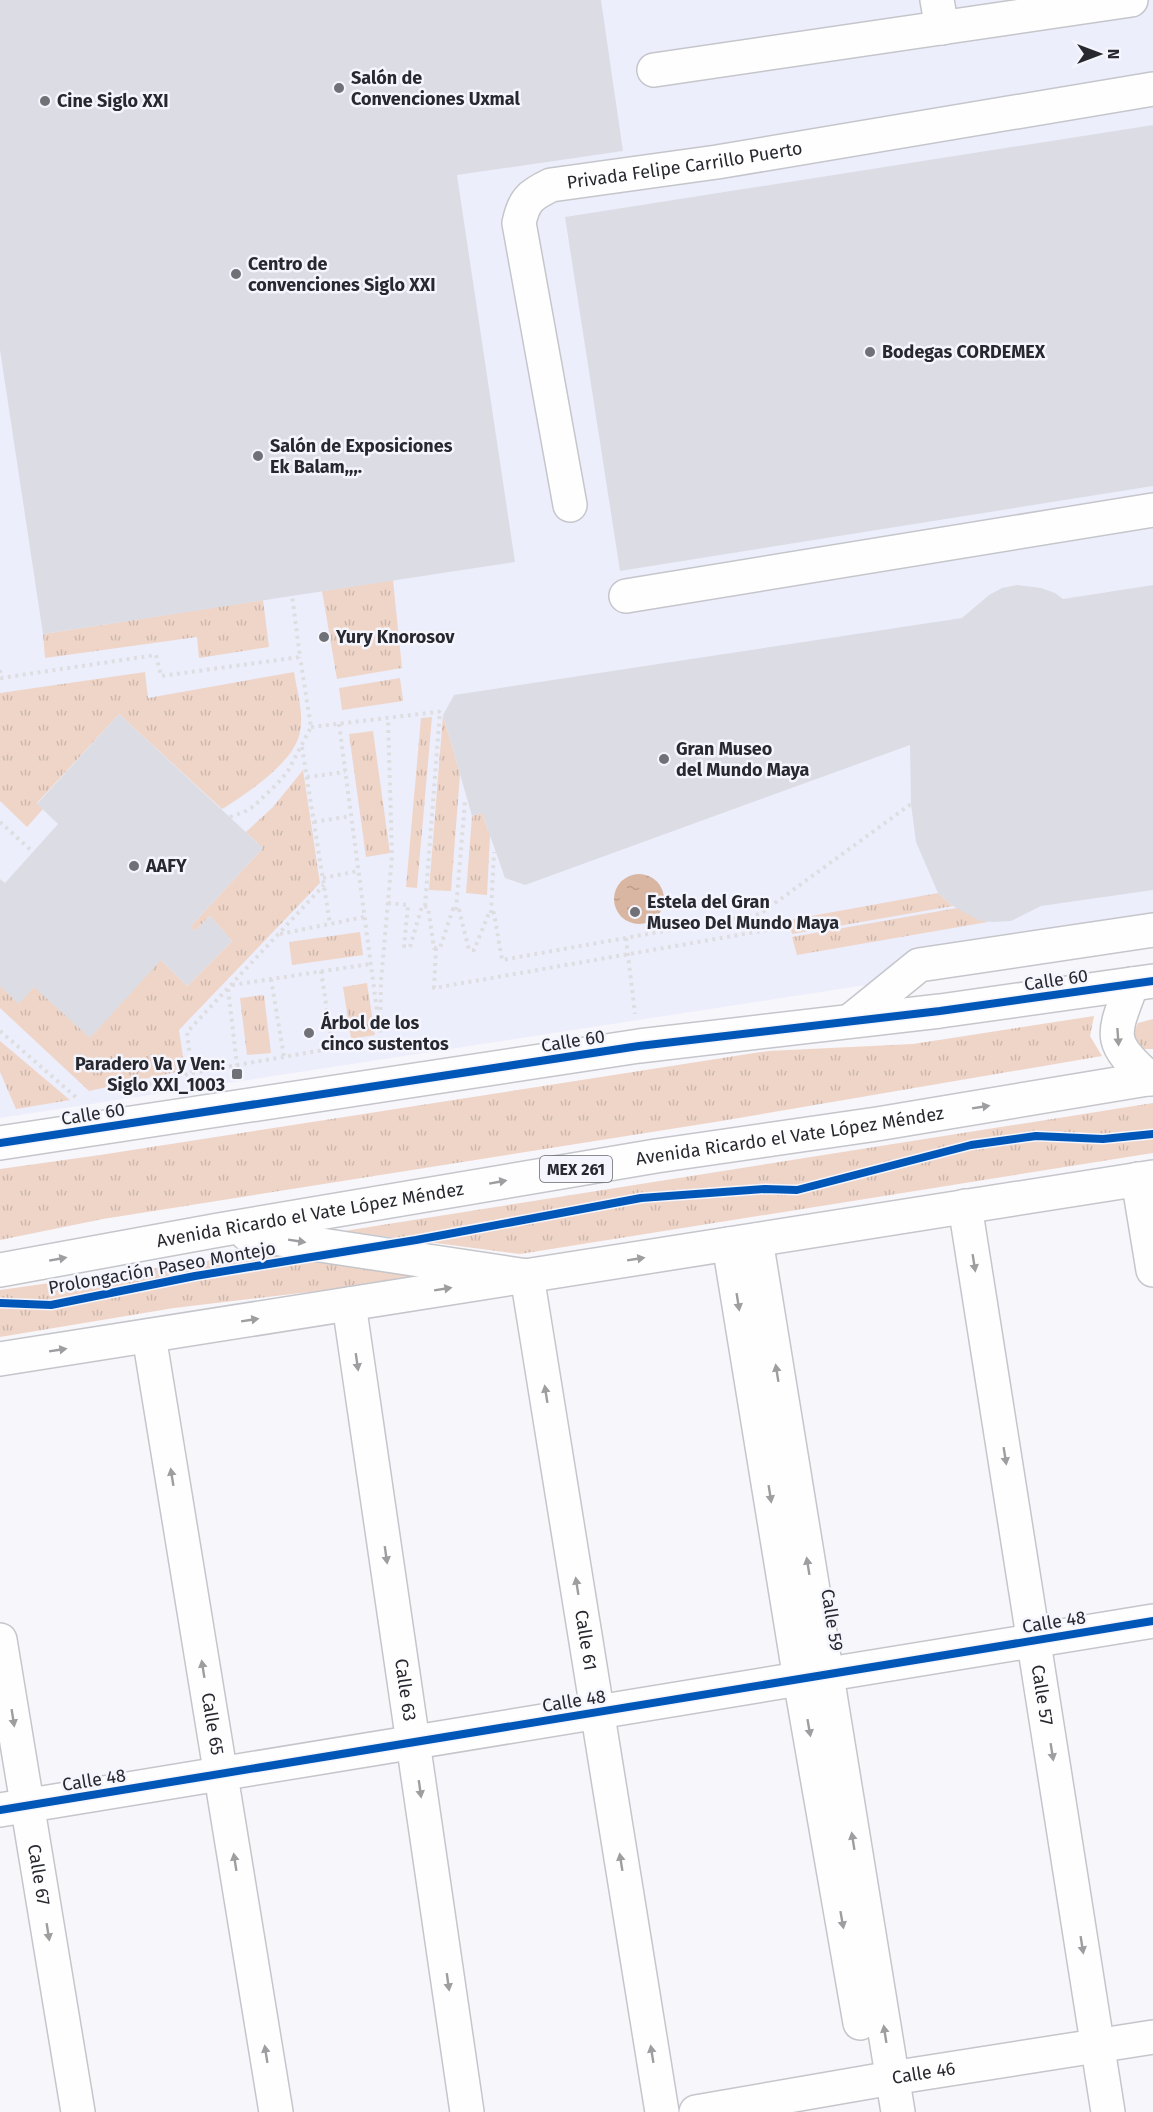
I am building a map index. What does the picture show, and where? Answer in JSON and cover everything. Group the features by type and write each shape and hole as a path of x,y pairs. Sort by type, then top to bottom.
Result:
{"street":[{"path":"654,70 939,14 1131,0"},
{"name":"Privada Felipe Carrillo Puerto","path":"570,506 519,223 524,204 537,192 551,185 717,162 1153,89"},
{"path":"626,596 1153,510"},
{"path":"850,1022 919,965 1153,930"},
{"path":"1143,982 1117,1029 1119,1047 1128,1060 1152,1079"},
{"name":"Calle 60","path":"0,1143 639,1046 940,1011 1143,982"},
{"name":"Avenida Ricardo el Vate López Méndez","path":"0,1270 219,1230 656,1156 877,1124 1152,1079"},
{"path":"0,1359 1146,1178 1153,1270"},
{"name":"Calle 57","path":"965,1206 1108,2112"},
{"path":"219,1230 527,1276"},
{"name":"Calle 59","path":"742,1242 879,2090 898,2112"},
{"name":"Calle 61","path":"527,1276 662,2112"},
{"name":"Calle 63","path":"349,1304 467,2112"},
{"name":"Calle 65","path":"148,1336 276,2112"},
{"name":"Calle 48","path":"14,1808 1153,1621"},
{"name":"Calle 67","path":"0,1640 14,1808 78,2112"},
{"name":"Calle 46","path":"696,2112 879,2090 1153,2037"}],"path":[{"path":"230,817 254,806 278,783 311,727 292,596"},
{"path":"0,670 1,678 156,655 161,676 300,657"},
{"path":"311,727 442,711 425,906 428,907 434,948 436,948 434,988 790,926"},
{"path":"380,1040 381,981 392,856 388,717"},
{"path":"339,724 380,1040"},
{"path":"302,745 330,924"},
{"path":"307,777 345,772"},
{"path":"456,910 465,801"},
{"path":"491,913 494,913 502,960 760,914 911,804"},
{"path":"314,822 351,816"},
{"path":"0,822 33,852"},
{"path":"456,910 459,910 469,950 474,950 489,913 491,913 494,852"},
{"path":"323,878 358,871"},
{"path":"192,1073 187,1032 324,885"},
{"path":"388,903 408,905 405,946 410,946 422,906 425,906"},
{"path":"436,948 440,948 453,909 456,910"},
{"path":"279,934 364,917"},
{"path":"626,938 632,987"},
{"path":"229,987 370,964"},
{"path":"321,972 333,1049"},
{"path":"271,979 284,1057"},
{"path":"229,987 237,1065"},
{"path":"0,1031 82,1102"},
{"path":"126,1090 192,1073 380,1040"},
{"path":"75,1284 81,1299"}],"shaded area":[{"path":"0,0 1153,0 1153,941 0,1118"}],"green space":[{"path":"393,580 402,668 337,679 322,591"},
{"path":"263,600 269,647 199,658 197,637 45,658 43,634"},
{"path":"145,672 148,698 294,672 301,717 300,732 296,743 289,755 268,776 222,809 119,714 37,803 43,809 27,827 0,801 0,693"},
{"path":"400,678 403,701 342,710 339,688"},
{"path":"443,715 460,774 451,891 429,890"},
{"path":"432,717 417,888 406,887 421,718"},
{"path":"373,731 390,853 366,857 349,734"},
{"path":"303,770 320,883 179,1030 185,1070 89,1091 0,1008 0,986 19,1003 34,987 161,960 187,986 232,941 210,916 195,931 190,927 263,848 246,832 273,807"},
{"path":"482,813 490,836 487,895 466,893 472,816"},
{"path":"938,893 953,906 792,934 789,920"},
{"path":"957,908 988,922 797,955 792,937"},
{"path":"360,932 363,955 292,965 289,942"},
{"path":"367,983 375,1035 351,1039 343,987"},
{"path":"264,995 271,1053 247,1055 240,998"},
{"path":"1094,1016 1090,1036 1102,1056 715,1122 103,1219 0,1240 0,1169 768,1051 913,1044"},
{"path":"1153,1019 1153,1049 1144,1049 1137,1045 1134,1032 1138,1023"},
{"path":"0,1041 70,1100 16,1109 0,1072"},
{"path":"1153,1103 1153,1153 520,1254 344,1231"},
{"path":"298,1248 416,1275 412,1280 174,1308 0,1337 0,1290"}],"water":[{"path":"639,874 657,881 664,899 657,917 639,924 621,917 614,899 621,881"}],"building":[{"name":"Centro de convenciones Siglo XXI","path":"0,0 601,0 623,151 457,175 515,562 43,634 0,350"},
{"name":"Bodegas CORDEMEX","path":"1153,125 1153,486 620,571 565,217"},
{"name":"Gran Museo del Mundo Maya","path":"1017,585 1041,588 1063,599 1153,585 1153,890 1041,906 1011,921 980,921 953,906 938,893 916,842 911,804 910,745 525,885 505,878 482,813 472,816 443,715 454,695 962,618 989,595 1002,588"},
{"name":"AAFY","path":"119,714 263,848 190,927 195,931 210,916 232,941 187,986 161,960 90,1038 34,987 19,1004 0,986 0,879 5,883 58,824 37,804"}],"cycle path":[{"path":"0,1143 639,1046 940,1011 1153,981"},
{"name":"Prolongación Paseo Montejo","path":"0,1303 51,1305 195,1276 416,1240 641,1198 765,1189 797,1190 971,1145 1036,1136 1103,1139 1153,1134"},
{"path":"0,1810 1153,1621"}],"place":[{"name":"Salón de Convenciones Uxmal","path":"339,88"},
{"name":"Cine Siglo XXI","path":"45,101"},
{"name":"Centro de convenciones Siglo XXI","path":"236,274"},
{"name":"Bodegas CORDEMEX","path":"870,352"},
{"name":"Salón de Exposiciones Ek Balam,,,.","path":"258,456"},
{"name":"Yury Knorosov","path":"324,637"},
{"name":"Gran Museo del Mundo Maya","path":"664,759"},
{"name":"AAFY","path":"134,866"},
{"name":"Estela del Gran Museo Del Mundo Maya","path":"635,912"},
{"name":"Árbol de los cinco sustentos","path":"309,1033"},
{"name":"Paradero Va y Ven: Siglo XXI_1003","path":"237,1074"}]}
